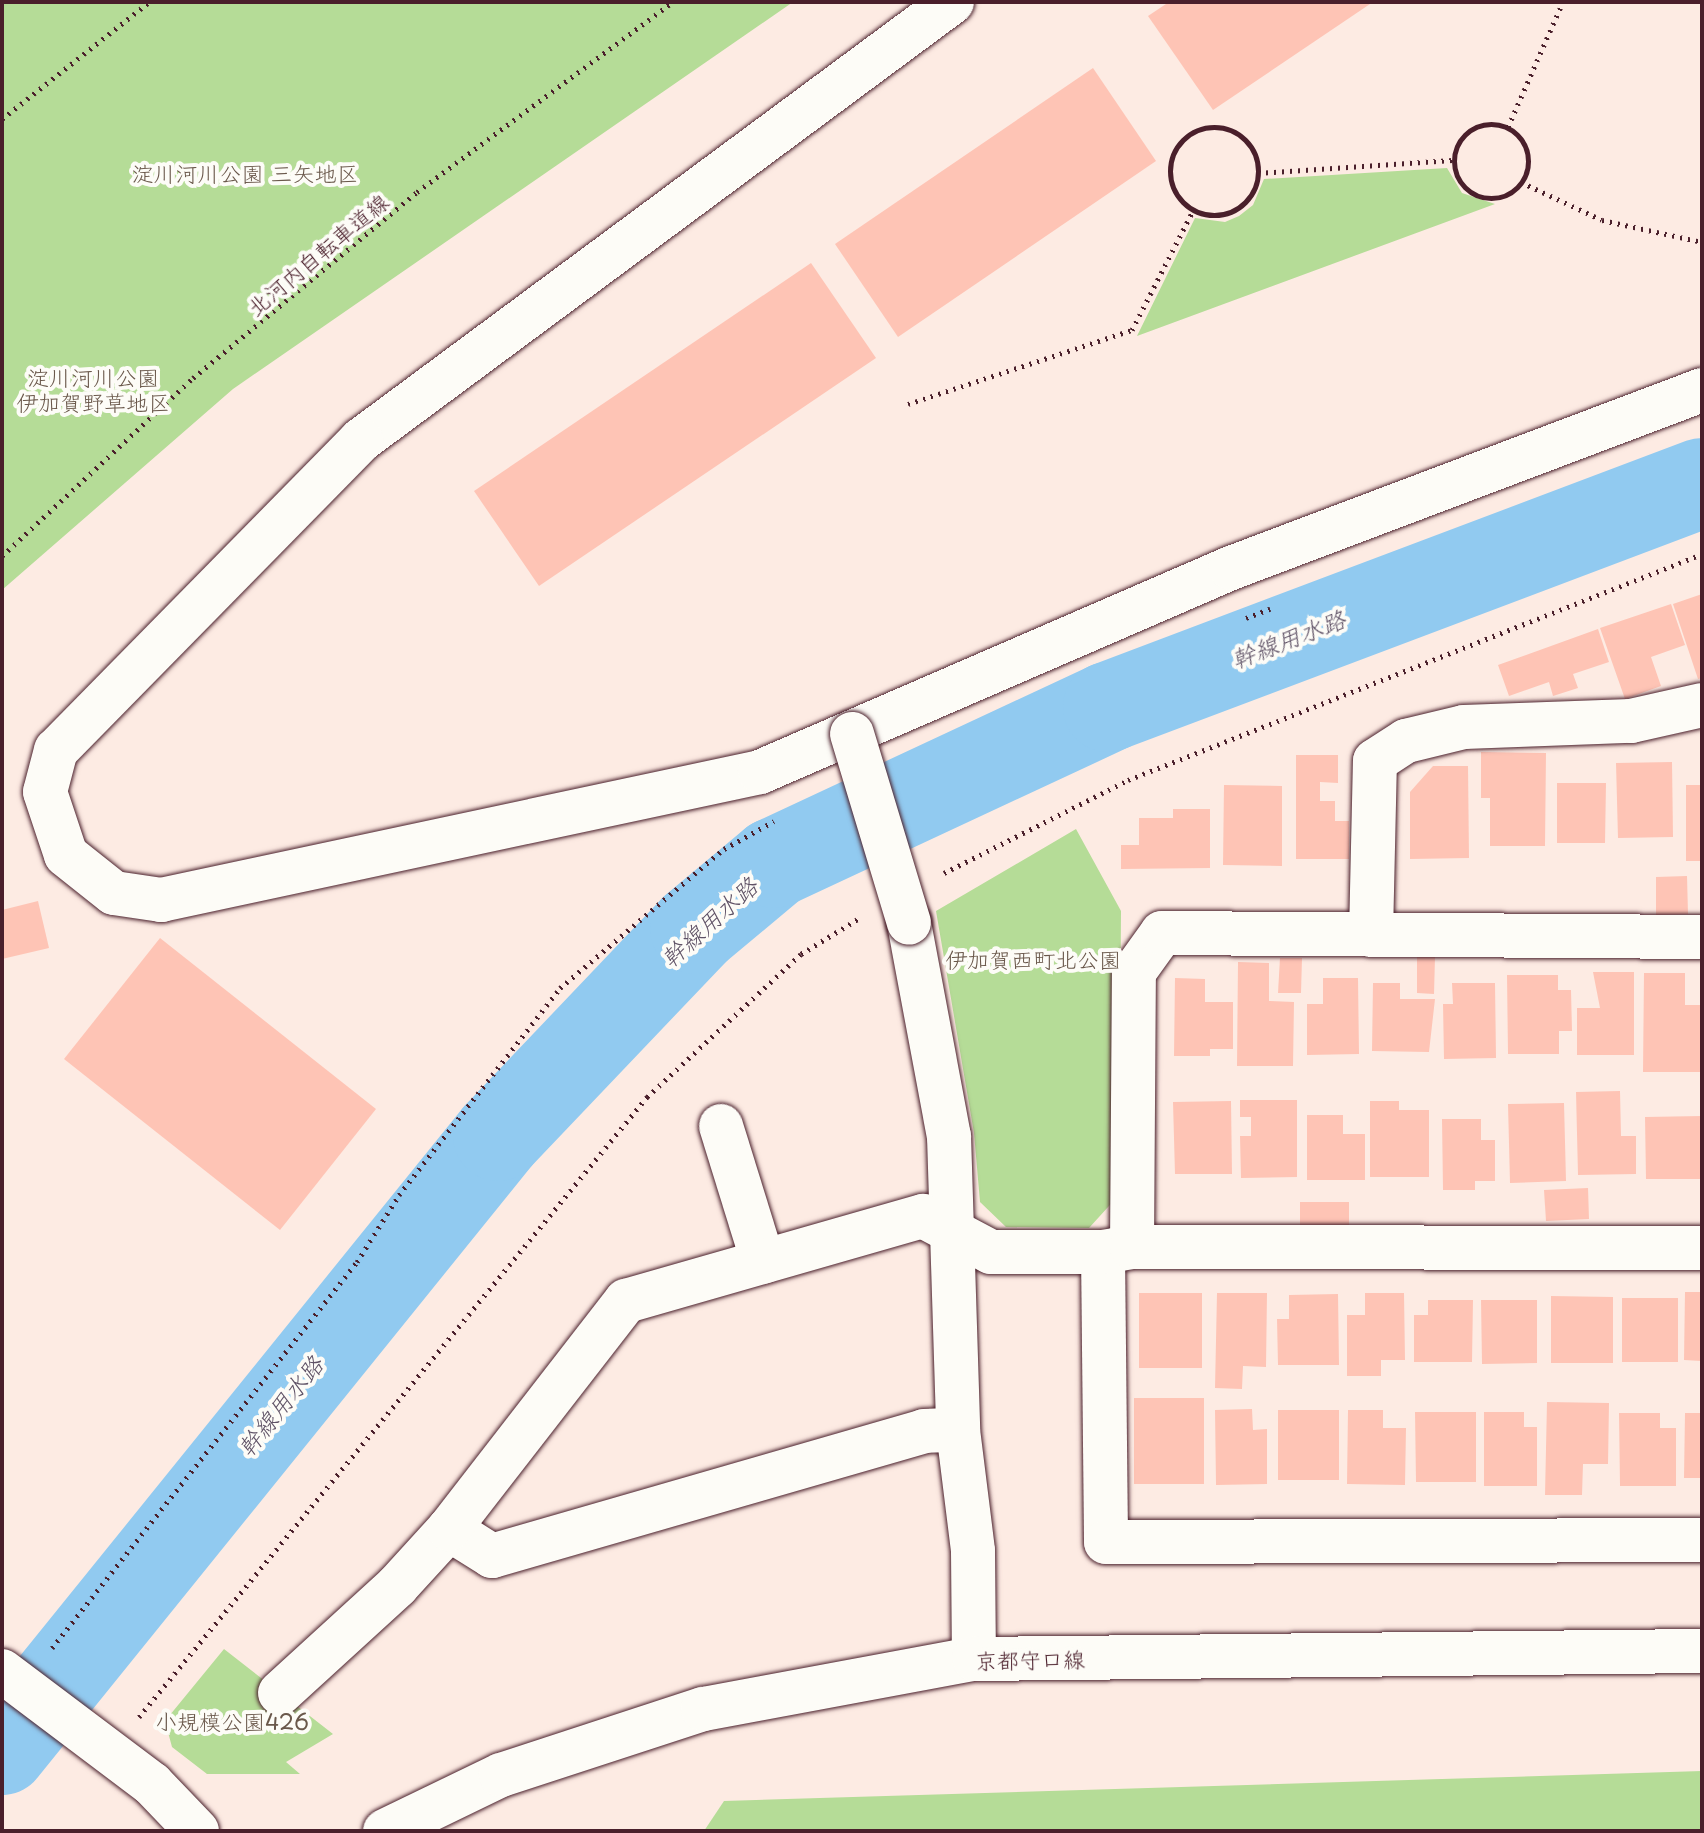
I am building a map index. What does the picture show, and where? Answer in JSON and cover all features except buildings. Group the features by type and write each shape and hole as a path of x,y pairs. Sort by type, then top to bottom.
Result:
{"street":[{"path":"952,2 361,440 56,750 45,792 66,855 114,893 161,900 760,772 1231,568 1702,390"},
{"path":"1371,935 1375,761 1406,741 1464,727 1631,721 1702,705"},
{"path":"852,734 904,909 949,1136 956,1236 958,1430 973,1551 974,1659"},
{"path":"1702,937 1162,933 1134,972 1106,1542 1702,1540"},
{"path":"721,1126 763,1262"},
{"path":"280,1693 397,1586 449,1529 626,1301 923,1216 991,1252 1702,1248"},
{"path":"449,1529 492,1556 924,1431 958,1430"},
{"name":"京都守口線","path":"385,1831 501,1775 703,1709 974,1659 1702,1651"},
{"path":"12,1679 152,1784 197,1831"}],"path":[{"path":"2,119 149,2"},
{"name":"北河内自転車道線","path":"2,556 193,378 417,192 673,2"},
{"path":"1508,127 1563,2"},
{"path":"1478,125 1508,127 1524,144 1528,158 1521,182 1512,192 1481,197 1458,179 1453,160 1466,132 1478,125"},
{"path":"1211,127 1237,134 1256,158 1258,173 1255,188 1235,210 1208,215 1193,211 1179,199 1169,172 1179,144 1196,131 1211,127"},
{"path":"1258,173 1453,160"},
{"path":"1521,182 1602,220 1702,242"},
{"path":"908,404 1132,330 1193,211"},
{"path":"109,1754 647,1097 801,954 904,909 1128,780 1702,554"},
{"path":"1235,622 1280,605"},
{"path":"12,1679 357,1262 399,1195 560,988 724,849 780,818"}],"green space":[{"name":"淀川河川公園 三矢地区","path":"2,2 793,2 233,389 2,590"},
{"path":"1447,168 1462,193 1495,204 1137,336 1195,218 1225,222 1239,216 1253,205 1264,179"},
{"name":"伊加賀西町北公園","path":"1076,829 1121,911 1119,1195 1089,1228 1006,1227 980,1202 974,1133 936,911"},
{"name":"小規模公園426","path":"224,1649 333,1734 286,1762 300,1774 207,1774 172,1747 165,1721"},
{"path":"1702,1771 1702,1831 704,1831 724,1801"}],"waterway":[{"name":"幹線用水路","path":"2,1750 498,1136 695,929 774,863 1108,707 1702,483"}],"park label":[{"name":"淀川河川公園 伊加賀野草地区","path":"93,388"}]}
